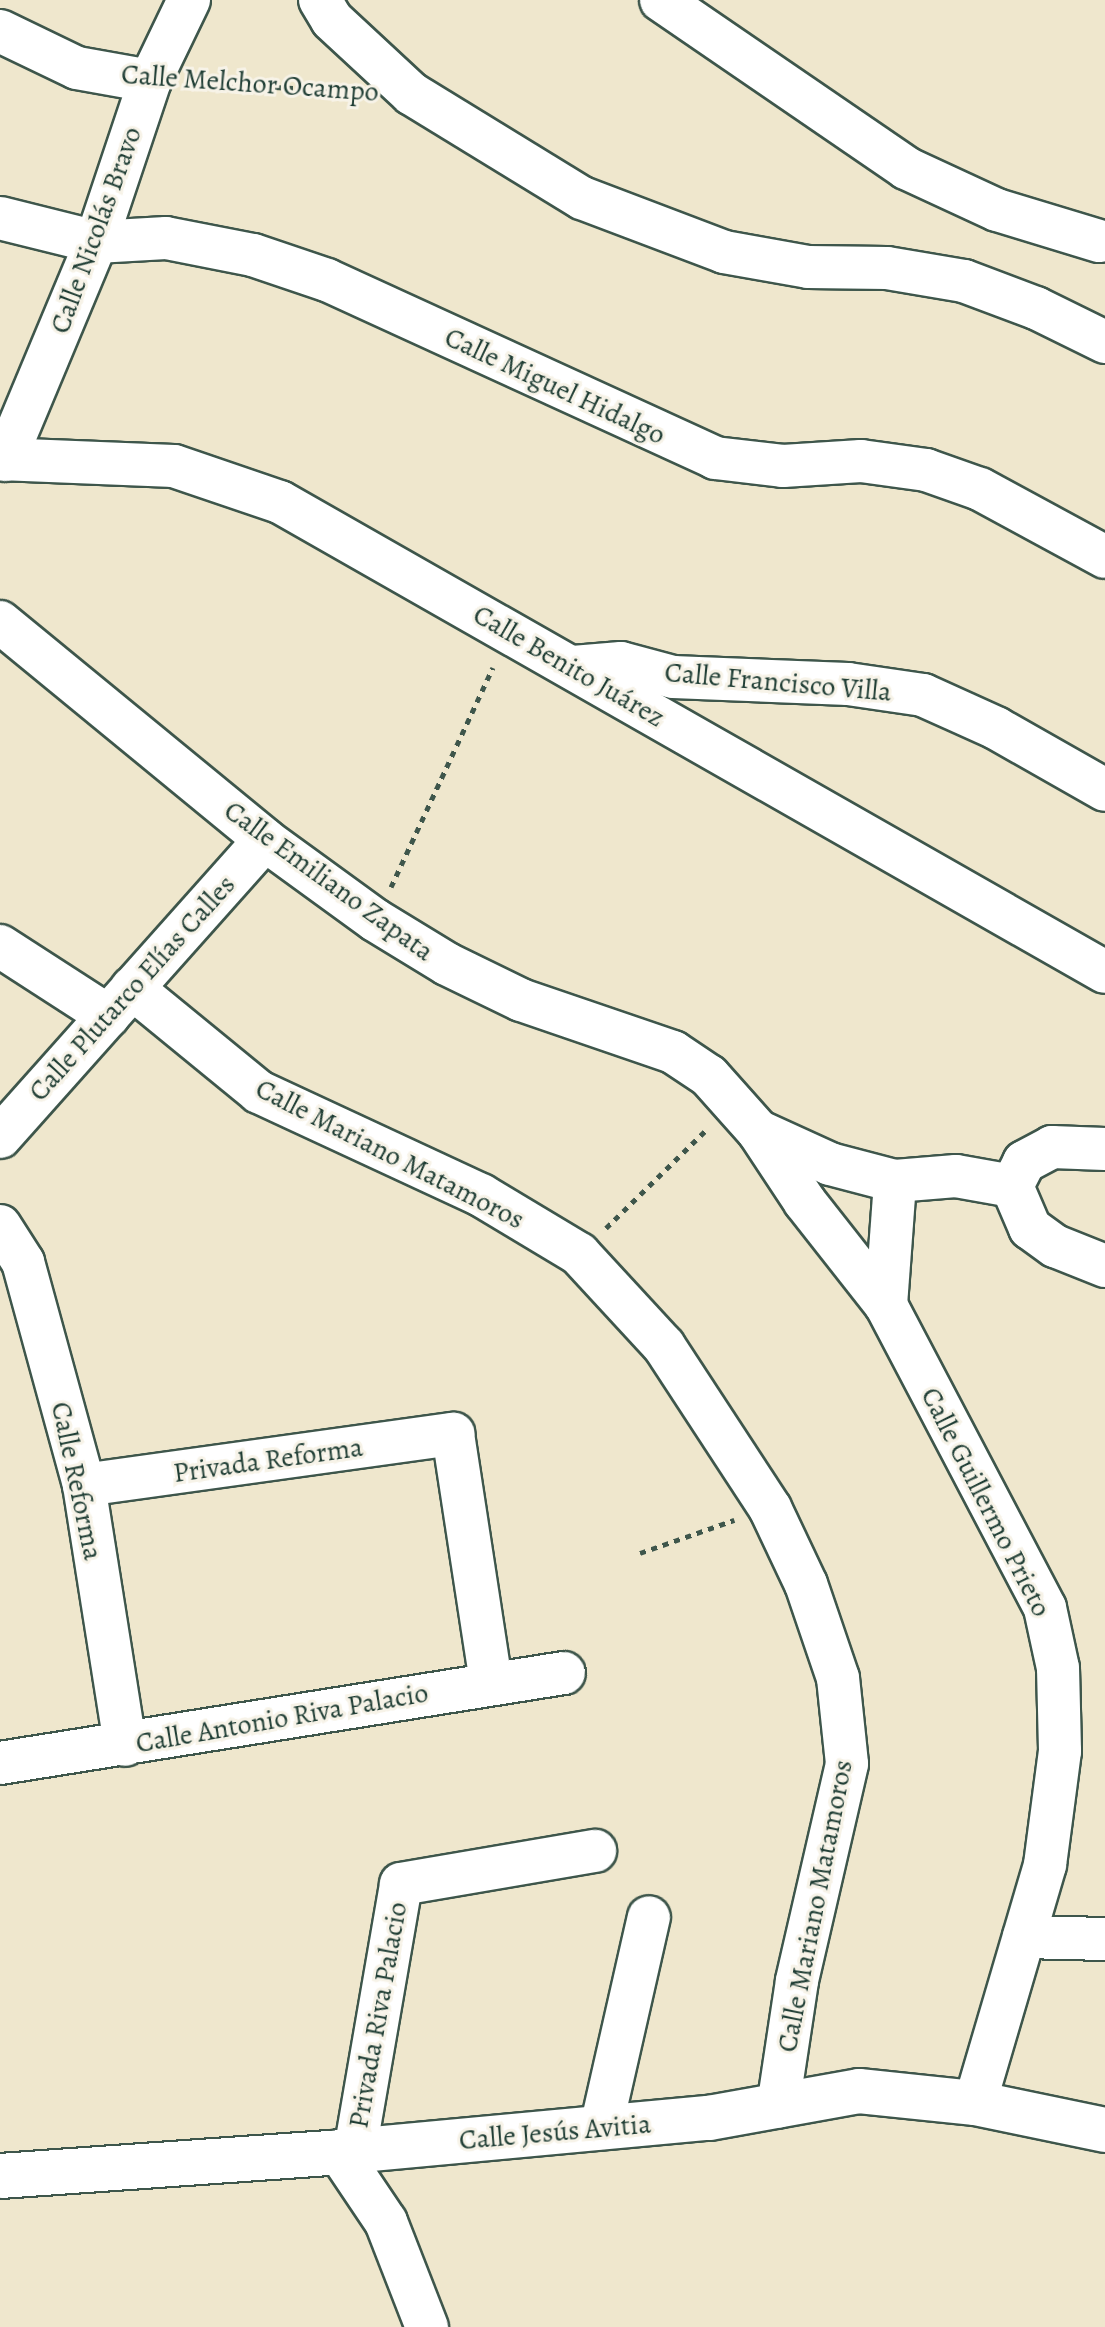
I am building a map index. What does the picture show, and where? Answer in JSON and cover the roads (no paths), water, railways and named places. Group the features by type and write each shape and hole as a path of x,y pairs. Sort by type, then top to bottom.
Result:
{"street":[{"name":"Calle Nicolás Bravo","path":"2,460 96,242 150,81 189,0"},
{"path":"320,0 332,20 412,94 582,198 724,252 808,267 887,268 964,281 1036,308 1105,342"},
{"path":"661,0 906,168 997,210 1099,241"},
{"name":"Calle Melchor Ocampo","path":"0,31 77,68 150,81"},
{"name":"Calle Miguel Hidalgo","path":"0,218 96,242 166,238 253,255 327,280 715,458 783,466 861,461 926,470 980,489 1105,557"},
{"name":"Calle Benito Juárez","path":"2,460 174,466 265,497 510,631 1105,972"},
{"name":"Calle Emiliano Zapata","path":"0,622 265,840 375,920 447,964 521,1000 673,1052 746,1117 830,1164 895,1181 956,1176 1012,1186"},
{"name":"Calle Francisco Villa","path":"573,667 621,663 673,677 848,684 923,695 996,728 1105,790"},
{"name":"Calle Plutarco Elías Calles","path":"0,1137 265,840"},
{"name":"Calle Mariano Matamoros","path":"0,946 120,1002 259,1092 481,1195 579,1254 664,1346 770,1508 806,1584 838,1678 847,1764 797,1981 778,2107"},
{"name":"Calle Guillermo Prieto","path":"746,1117 805,1202 886,1305 1045,1608 1055,1653 1060,1751 1045,1865 975,2103"},
{"path":"1105,1149 1052,1147 1024,1162 1012,1186 1030,1228 1055,1246 1105,1266"},
{"path":"886,1305 895,1181"},
{"name":"Calle Reforma","path":"0,1226 23,1262 84,1485 125,1745"},
{"name":"Privada Reforma","path":"84,1485 453,1434 491,1683"},
{"name":"Calle Antonio Riva Palacio","path":"0,1763 564,1673"},
{"name":"Privada Riva Palacio","path":"347,2152 401,1884 595,1851"},
{"path":"601,2128 649,1917"},
{"path":"1024,1937 1105,1939"},
{"name":"Calle Jesús Avitia","path":"0,2176 347,2152 601,2128 778,2107 859,2091 975,2103 1105,2130"},
{"path":"347,2152 386,2222 427,2327"}]}
